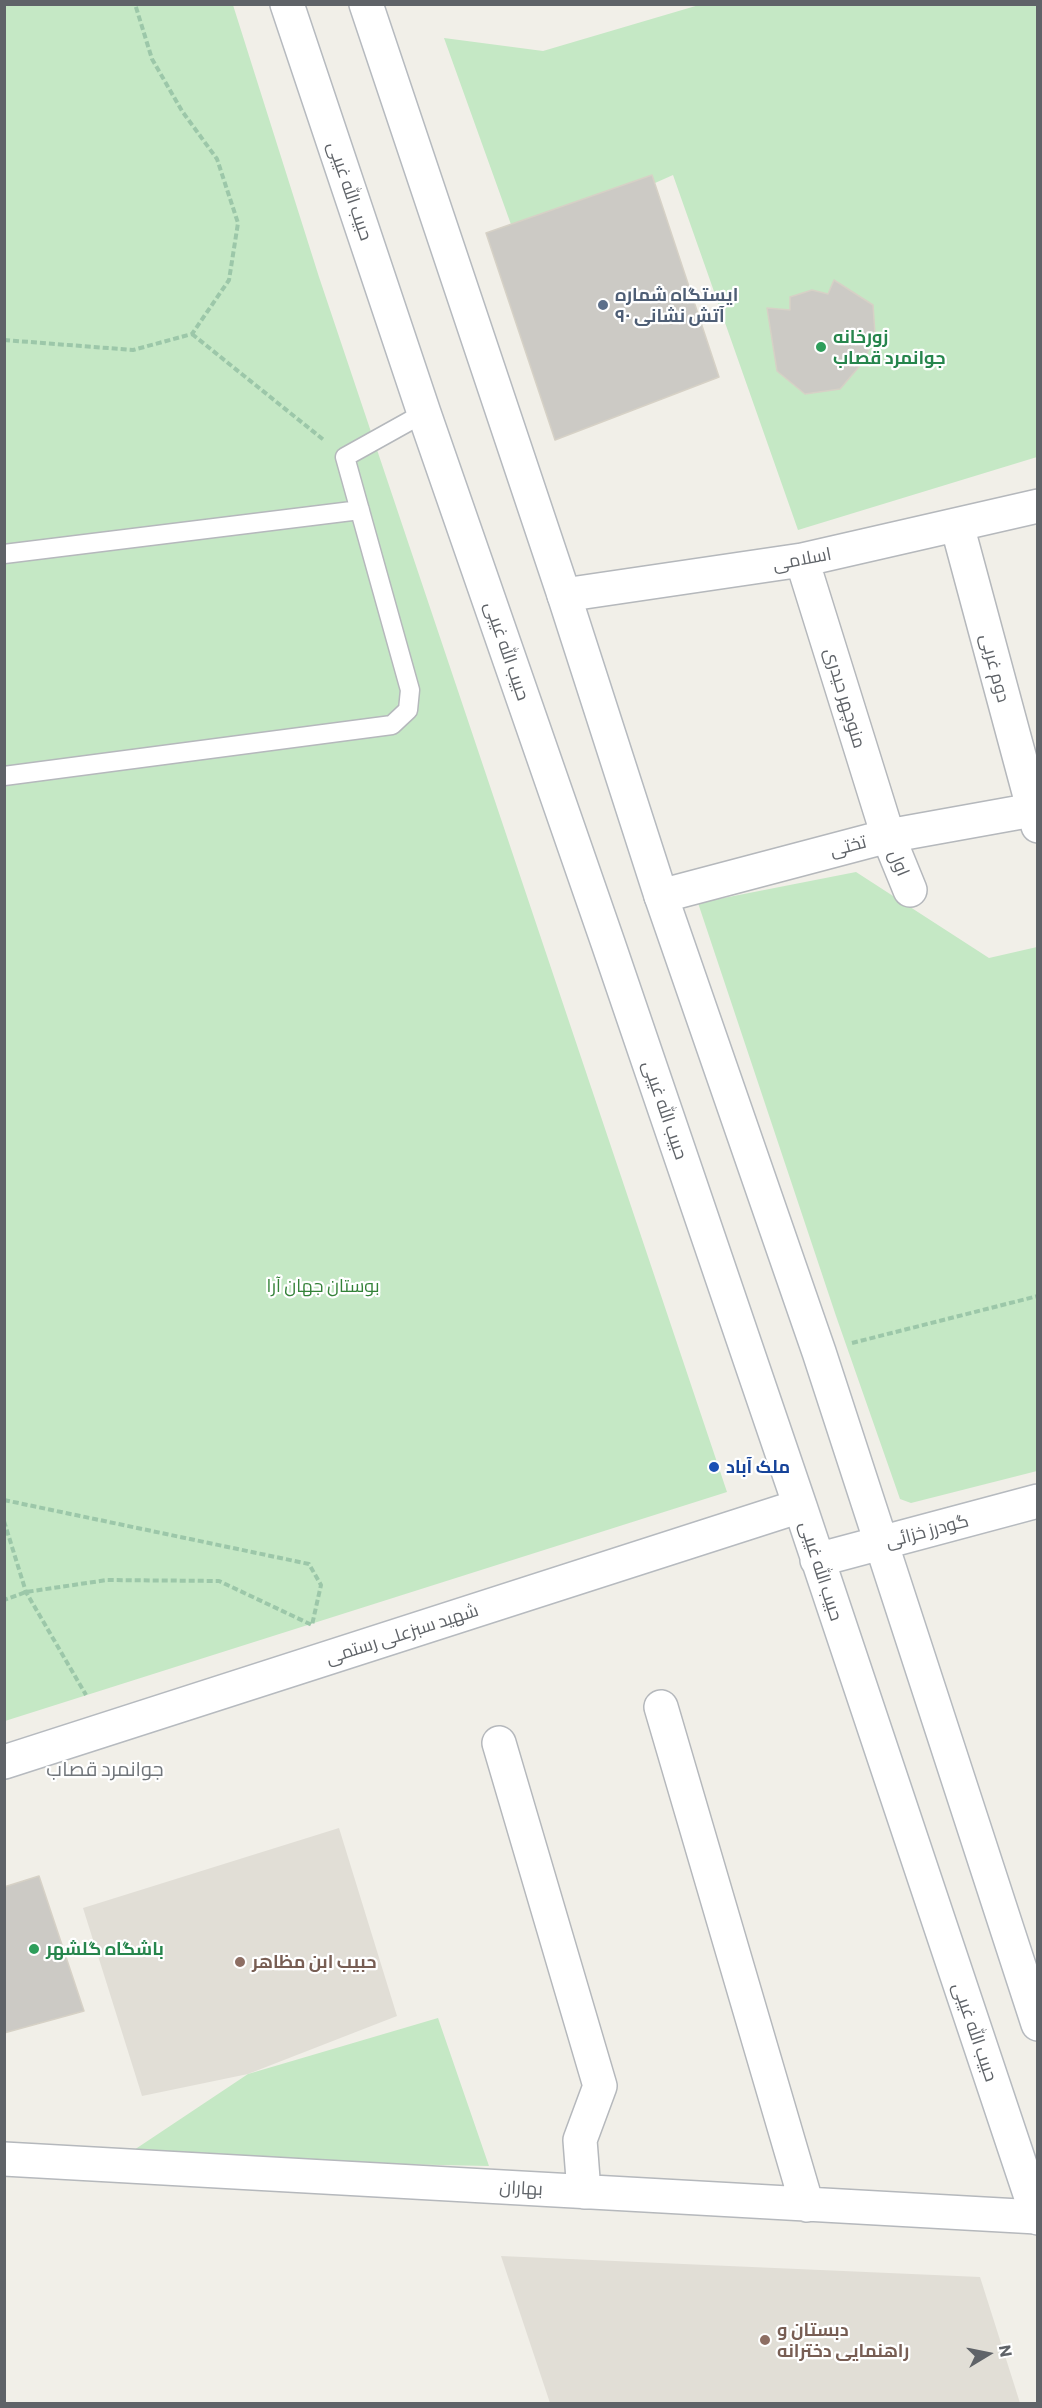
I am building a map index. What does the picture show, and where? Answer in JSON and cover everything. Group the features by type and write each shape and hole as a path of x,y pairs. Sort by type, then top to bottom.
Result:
{"street":[{"name":"حبیب الله غیبی","path":"287,4 424,413 800,1506 1037,2218"},
{"path":"366,4 564,595 661,896 819,1352 1038,2024"},
{"name":"اسلامی","path":"564,595 802,560 1038,507"},
{"name":"دوم غربی","path":"957,525 1036,815"},
{"name":"منوچهر حیدری","path":"802,560 888,836"},
{"name":"تختی","path":"661,896 888,836 1036,815"},
{"name":"اول","path":"888,836 910,890"},
{"name":"گودرز خزائی","path":"817,1560 1038,1501"},
{"name":"شهید سبزعلی رستمی","path":"4,1762 800,1506"},
{"path":"661,1707 807,2205"},
{"path":"499,1743 600,2086 580,2140 584,2192"},
{"name":"بهاران","path":"4,2158 1037,2218"}],"lane":[{"path":"4,776 392,725 408,710 410,690 345,458 424,413"},
{"path":"4,554 360,510"}],"path":[{"path":"4,340 133,350 192,334 229,280 238,223 217,159 182,111 152,58 135,4"},
{"path":"192,334 345,458"},
{"path":"819,1352 1038,1296"},
{"path":"4,1500 309,1564 321,1585 312,1625 219,1581 107,1580 26,1592 4,1600"},
{"path":"4,1521 26,1592 86,1695"}],"shaded area":[{"name":"حبیب ابن مظاهر","path":"339,1828 397,2016 248,2074 142,2096 83,1908"},
{"name":"دبستان و راهنمایی دخترانه","path":"501,2256 980,2277 1020,2403 550,2403"}],"green space":[{"name":"بوستان جهان آرا","path":"4,5 233,5 319,277 727,1492 5,1721"},
{"path":"699,5 1037,5 1037,457 798,530 673,175 518,244 444,38 543,51"},
{"path":"856,872 989,958 1037,947 1037,1471 911,1503 900,1499 836,1316 698,903"},
{"path":"438,2018 489,2166 242,2161 131,2152 248,2074"}],"building":[{"name":"ایستگاه شماره ۹۰ آتش نشانی","path":"652,175 719,377 555,440 486,233"},
{"name":"زورخانه جوانمرد قصاب","path":"834,280 873,305 875,334 864,361 840,389 805,394 777,371 767,308 790,310 790,297 812,290 828,294"},
{"name":"باشگاه گلشهر","path":"39,1876 84,2011 4,2033 4,1887"}],"place":[{"name":"ایستگاه شماره ۹۰ آتش نشانی","path":"603,305"},
{"name":"زورخانه جوانمرد قصاب","path":"821,347"},
{"name":"ملک آباد","path":"714,1467"},
{"name":"باشگاه گلشهر","path":"34,1949"},
{"name":"حبیب ابن مظاهر","path":"240,1962"},
{"name":"دبستان و راهنمایی دخترانه","path":"765,2340"}],"district":[{"name":"جوانمرد قصاب","path":"105,1769"}]}
